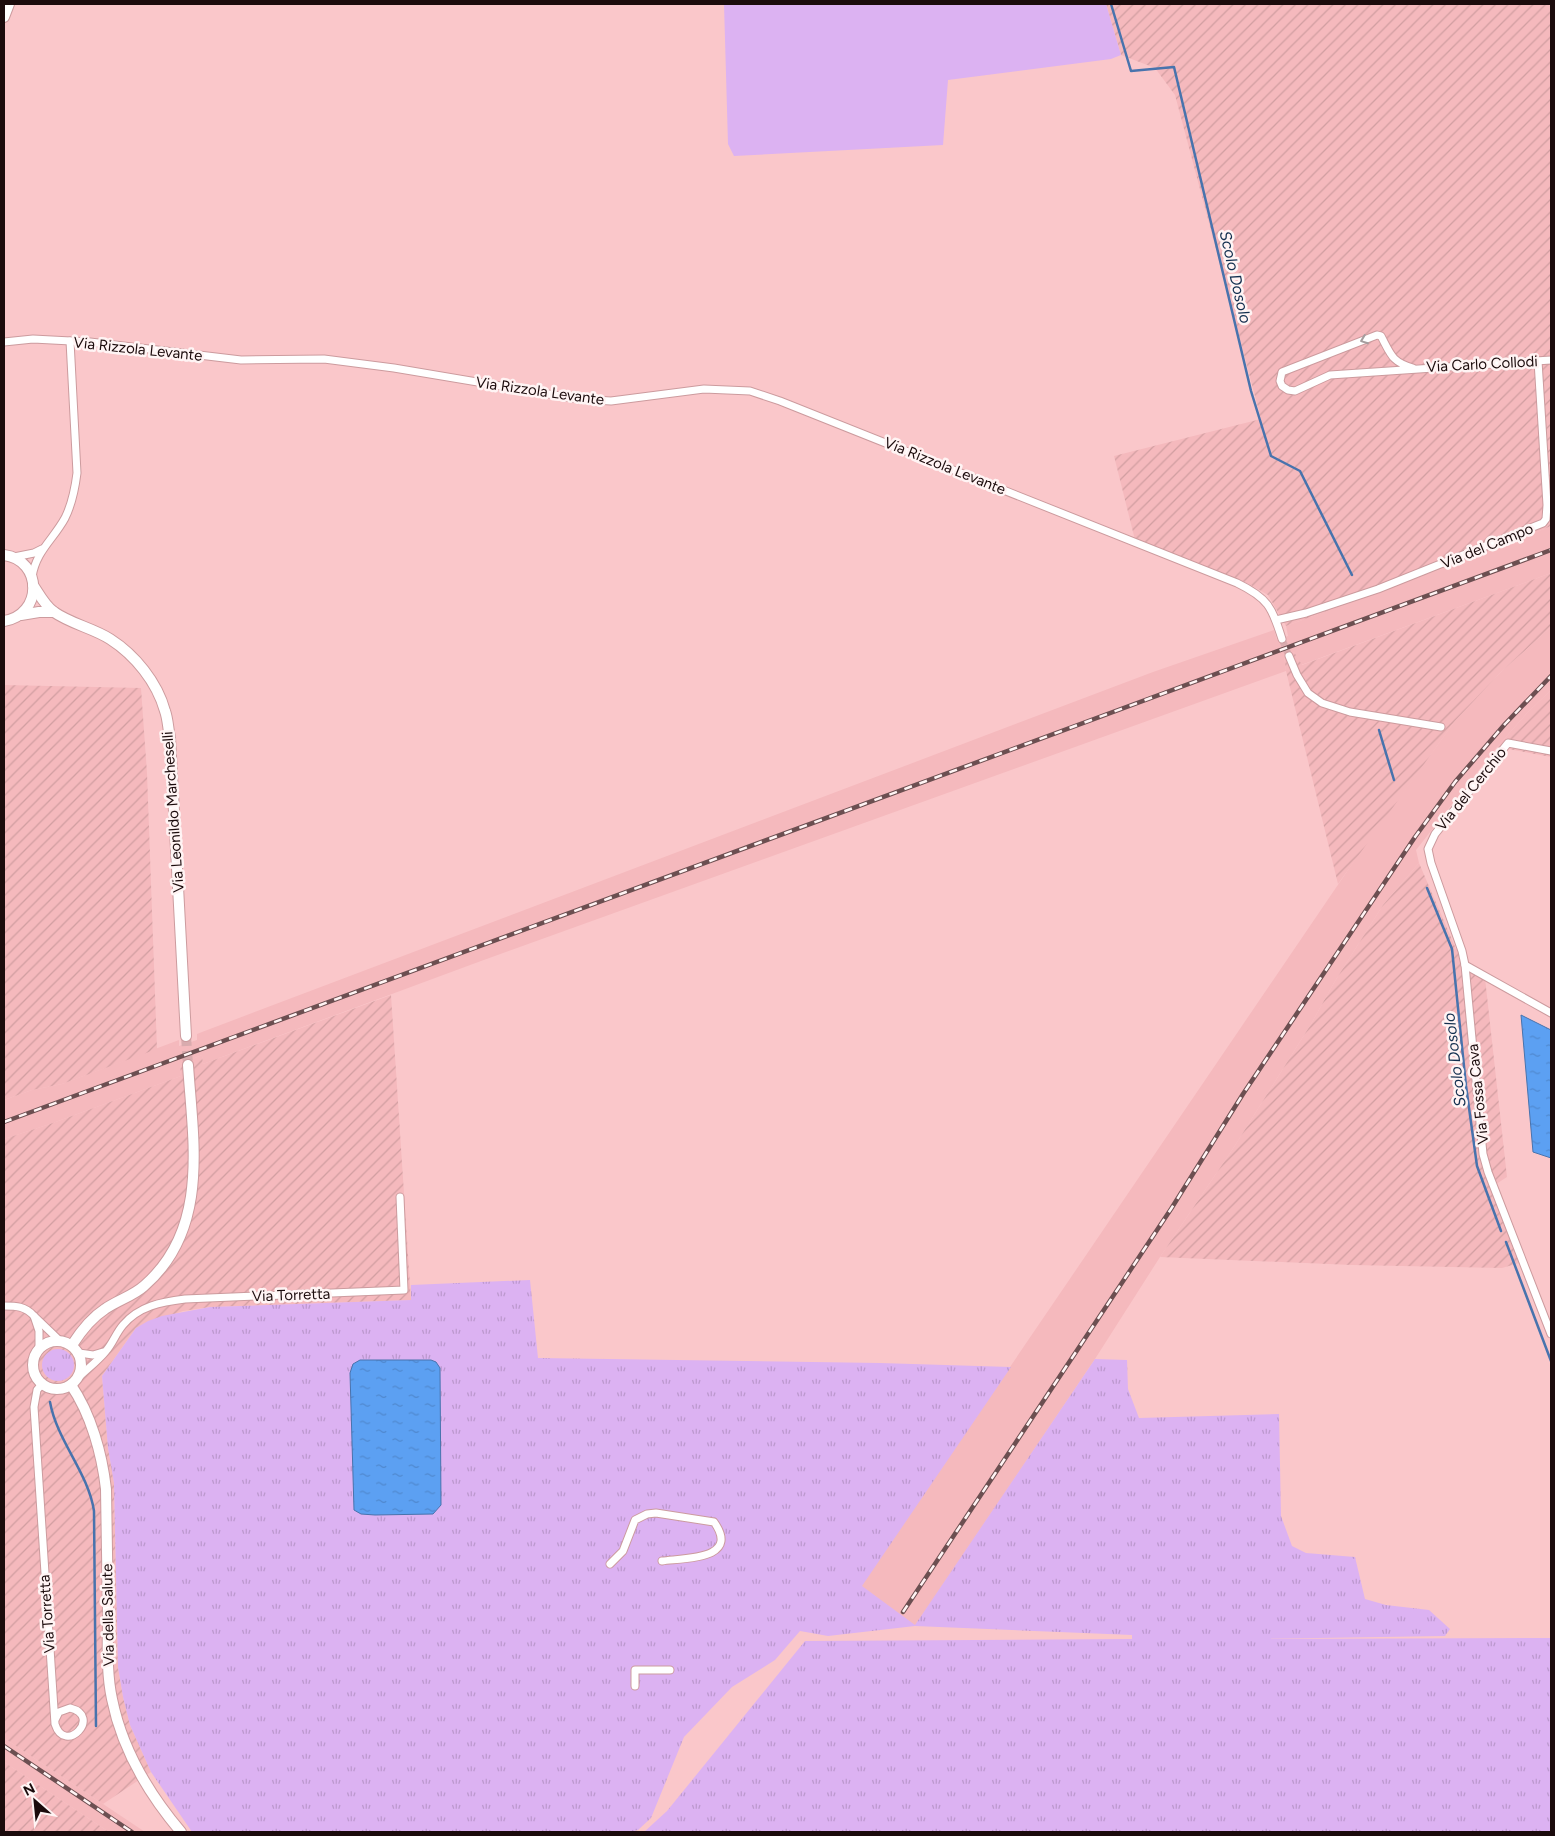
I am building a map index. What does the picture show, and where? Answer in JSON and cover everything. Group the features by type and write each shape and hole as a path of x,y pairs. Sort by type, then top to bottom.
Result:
{"street":[{"path":"4,17 9,4"},
{"name":"Via Carlo Collodi","path":"1413,368 1400,364 1391,356 1381,336 1377,335 1282,372 1280,381 1282,386 1288,390 1295,390 1330,375 1551,360"},
{"name":"Via Rizzola Levante","path":"4,342 32,339 70,341 241,360 324,360 394,368 612,402 704,389 750,391 780,401 1237,583 1256,592 1266,602 1276,620 1282,639"},
{"path":"15,617 26,609 31,600 34,567 43,549 64,519 75,489 78,473 70,341"},
{"name":"Via del Campo","path":"1276,620 1315,610 1378,589 1543,523 1546,519 1547,505 1538,361"},
{"path":"9,556 28,555 43,549"},
{"name":"Via Leonildo Marcheselli","path":"9,556 25,565 43,601 54,612 109,638 128,653 144,671 156,690 165,711 170,737 186,1036"},
{"name":"Via Leonildo Marcheselli","path":"4,621 24,613 54,612"},
{"path":"1289,656 1297,675 1308,693 1322,703 1350,712 1441,727"},
{"name":"Via del Cerchio","path":"1428,849 1435,834 1508,743 1551,751"},
{"name":"Via Fossa Cava","path":"1428,849 1465,965 1483,1154 1488,1172 1551,1334"},
{"path":"1465,965 1551,1012"},
{"path":"72,1345 94,1317 135,1293 151,1280 169,1257 182,1232 192,1203 194,1171 188,1065"},
{"name":"Via Torretta","path":"74,1381 106,1351 129,1319 137,1312 158,1303 185,1299 404,1290 400,1197"},
{"path":"4,1306 20,1307 34,1316 59,1340 72,1345 79,1353 82,1365 74,1381 66,1388 53,1389 42,1384 33,1367 35,1354 39,1348 48,1342 59,1340"},
{"path":"34,1316 39,1332 39,1348"},
{"path":"79,1353 93,1356 106,1351"},
{"name":"Via della Salute","path":"74,1381 76,1392 92,1430 104,1471 106,1490 109,1674 112,1698 122,1732 138,1772 163,1811 181,1832"},
{"name":"Via Torretta","path":"42,1384 37,1390 34,1407 55,1720"},
{"path":"610,1564 623,1551 635,1520 647,1514 656,1513 707,1520 714,1522 718,1528 721,1535 720,1546 716,1552 708,1556 662,1561"},
{"path":"635,1686 635,1670 670,1670"},
{"path":"52,1696 59,1704 66,1708 74,1709 81,1714 83,1723 79,1732 72,1736 62,1735 56,1729 55,1720 59,1712 66,1708"}],"shaded area":[{"path":"1106,4 1551,4 1551,526 1498,548 1286,626 1268,595 1249,584 1135,540 1114,456 1261,419 1175,95 1155,68 1121,55"},
{"path":"1551,526 1551,573 1301,665 1294,652 1284,655 1286,671 481,961 203,1064 202,1055 180,1064 181,1076 4,1139 4,1100 32,1090 62,1084 179,1040 179,1046 197,1040 197,1034 202,1032 1153,672 1274,630 1277,640 1288,636 1286,626 1498,548"},
{"path":"1551,573 1551,627 1501,672 1455,721 1338,884 1286,671 1284,655 1294,652 1302,665"},
{"path":"1551,627 1551,690 1527,713 1497,747 1416,850 1419,863 1383,905 1234,1147 1160,1257 1095,1359 915,1626 861,1586 1365,845 1455,721 1501,672"},
{"path":"4,685 141,688 147,773 157,1049 62,1084 32,1090 4,1100"},
{"path":"1551,690 1551,757 1497,747 1527,713"},
{"path":"1419,863 1456,949 1465,950 1469,962 1478,975 1485,978 1507,1177 1490,1188 1519,1263 1502,1268 1352,1265 1160,1257 1234,1147 1383,905"},
{"path":"391,995 411,1300 210,1307 183,1311 136,1328 102,1376 108,1448 114,1483 118,1667 130,1725 151,1772 103,1804 4,1738 4,1139 181,1076 180,1064 202,1055 203,1064"},
{"path":"4,1738 145,1832 109,1832 4,1762"},
{"path":"4,1762 109,1832 4,1832"}],"green space":[{"path":"724,4 1106,4 1121,55 1111,59 948,80 943,145 734,156 728,144"},
{"path":"530,1280 538,1358 880,1363 1011,1367 862,1586 915,1625 1095,1359 1127,1360 1128,1389 1139,1418 1279,1414 1281,1516 1292,1546 1306,1553 1355,1557 1365,1599 1386,1605 1429,1610 1450,1629 1445,1636 1259,1639 1551,1638 1551,1832 644,1832 667,1811 805,1641 1132,1639 1132,1635 915,1626 828,1636 800,1631 775,1660 732,1687 684,1737 651,1818 638,1830 630,1832 192,1832 151,1772 130,1725 123,1697 118,1667 114,1483 108,1448 102,1376 136,1328 162,1316 210,1307 411,1300 411,1285"},
{"path":"58,1349 64,1350 69,1354 73,1359 73,1371 69,1376 64,1380 58,1381 52,1380 47,1376 43,1371 42,1365 43,1359 47,1354 52,1350"}],"water":[{"path":"1521,1015 1551,1030 1551,1158 1533,1152"},
{"path":"360,1360 431,1360 436,1362 440,1368 441,1505 433,1514 375,1515 361,1514 354,1510 350,1373 353,1364"}],"waterway":[{"name":"Scolo Dosolo","path":"1111,4 1131,71 1174,67 1251,391 1271,456 1300,471 1352,575"},
{"name":"Scolo Dosolo","path":"1379,730 1394,780"},
{"name":"Scolo Dosolo","path":"1427,888 1452,949 1466,1086 1477,1166 1501,1231"},
{"name":"Scolo Dosolo","path":"1506,1242 1551,1361"},
{"path":"50,1402 59,1430 86,1483 94,1511 96,1726"}],"tunnel":[{"path":"1282,639 1289,656"},
{"path":"186,1036 188,1065"}],"railway":[{"path":"4,1122 1551,550"},
{"path":"903,1612 1171,1209 1243,1094 1415,837 1455,782 1505,724 1551,676"},
{"path":"4,1746 132,1832"}]}
